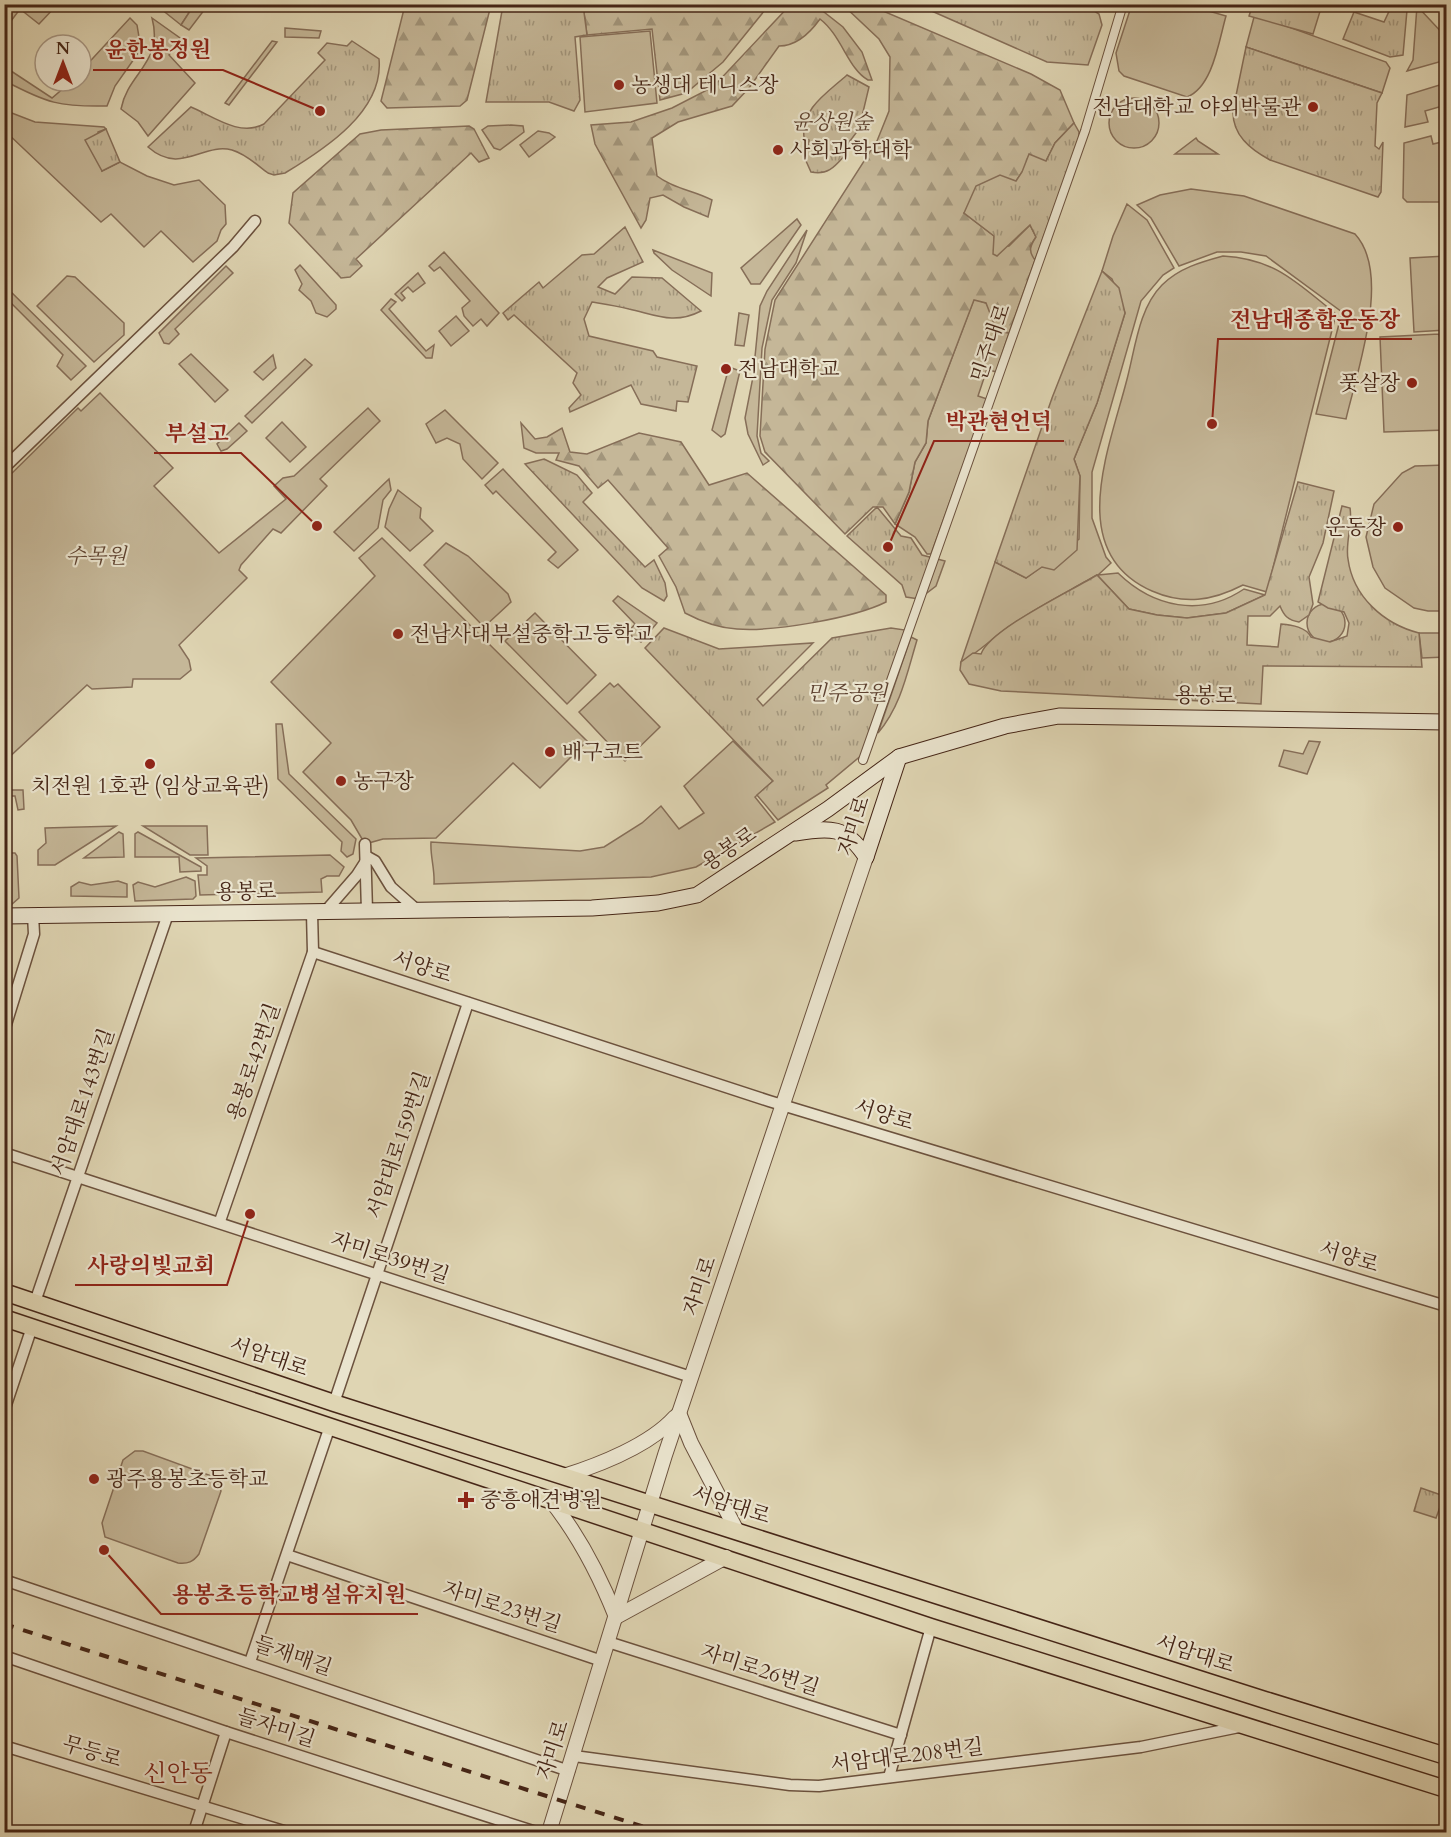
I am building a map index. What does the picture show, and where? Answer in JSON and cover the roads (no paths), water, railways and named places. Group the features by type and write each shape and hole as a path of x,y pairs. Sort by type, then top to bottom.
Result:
{"main road":[{"name":"용봉로","path":"4,916 592,908 684,899 709,889 899,757 1005,726 1059,716 1446,722"},
{"name":"자미로","path":"866,857 899,757"},
{"path":"789,834 832,829 851,838 866,857"},
{"name":"서암대로","path":"4,1292 334,1403 1446,1756"},
{"path":"4,1318 931,1627 1446,1789"}],"street":[{"name":"민주대로","path":"863,759 1085,131 1123,4"},
{"path":"4,468 233,247 255,221"},
{"path":"366,854 375,861 391,887 417,910"},
{"path":"366,854 367,911"},
{"path":"318,913 357,876 366,854"},
{"name":"자미로","path":"549,1833 679,1413 866,857"},
{"name":"용봉로42번길","path":"220,1221 313,952 318,913"},
{"name":"서암대로143번길","path":"34,1302 168,914"},
{"path":"4,1031 34,934 33,915"},
{"name":"서양로","path":"313,952 784,1106 1446,1306"},
{"name":"서암대로159번길","path":"334,1403 468,1003"},
{"name":"자미로39번길","path":"4,1153 220,1221 376,1275 691,1377"},
{"path":"4,1412 32,1327"},
{"path":"564,1476 589,1468 662,1431 679,1413 691,1443 737,1531"},
{"path":"250,1662 330,1426"},
{"path":"549,1498 570,1524 603,1583 616,1617 726,1557"},
{"name":"자미로23번길","path":"286,1556 602,1661"},
{"name":"들재매길","path":"4,1580 569,1771"},
{"path":"889,1777 931,1627"},
{"name":"자미로26번길","path":"608,1642 901,1735"},
{"name":"들자미길","path":"4,1656 226,1732 536,1833"},
{"name":"서암대로208번길","path":"574,1756 790,1785 819,1786 1141,1747 1243,1726"},
{"path":"194,1833 226,1732"},
{"name":"무등로","path":"4,1746 287,1833"}],"railway":[{"path":"4,1624 660,1832"}],"place":[{"name":"농생대 테니스장","path":"619,85"},
{"name":"전남대학교 야외박물관","path":"1313,107"},
{"name":"윤한봉정원","path":"320,111"},
{"name":"사회과학대학","path":"778,150"},
{"name":"전남대학교","path":"726,369"},
{"name":"풋살장","path":"1412,383"},
{"name":"전남대종합운동장","path":"1212,424"},
{"name":"부설고","path":"317,526"},
{"name":"운동장","path":"1398,527"},
{"name":"박관현언덕","path":"888,547"},
{"name":"전남사대부설중학고등학교","path":"398,634"},
{"name":"배구코트","path":"550,752"},
{"name":"치전원 1호관 (임상교육관)","path":"150,764"},
{"name":"농구장","path":"341,781"},
{"name":"사랑의빛교회","path":"250,1214"},
{"name":"광주용봉초등학교","path":"94,1479"},
{"name":"중흥애견병원","path":"466,1500"},
{"name":"용봉초등학교병설유치원","path":"104,1550"}],"district":[{"name":"신안동","path":"178,1773"}],"park label":[{"name":"윤상원숲","path":"832,122"},
{"name":"수목원","path":"96,556"},
{"name":"민주공원","path":"847,693"}]}
